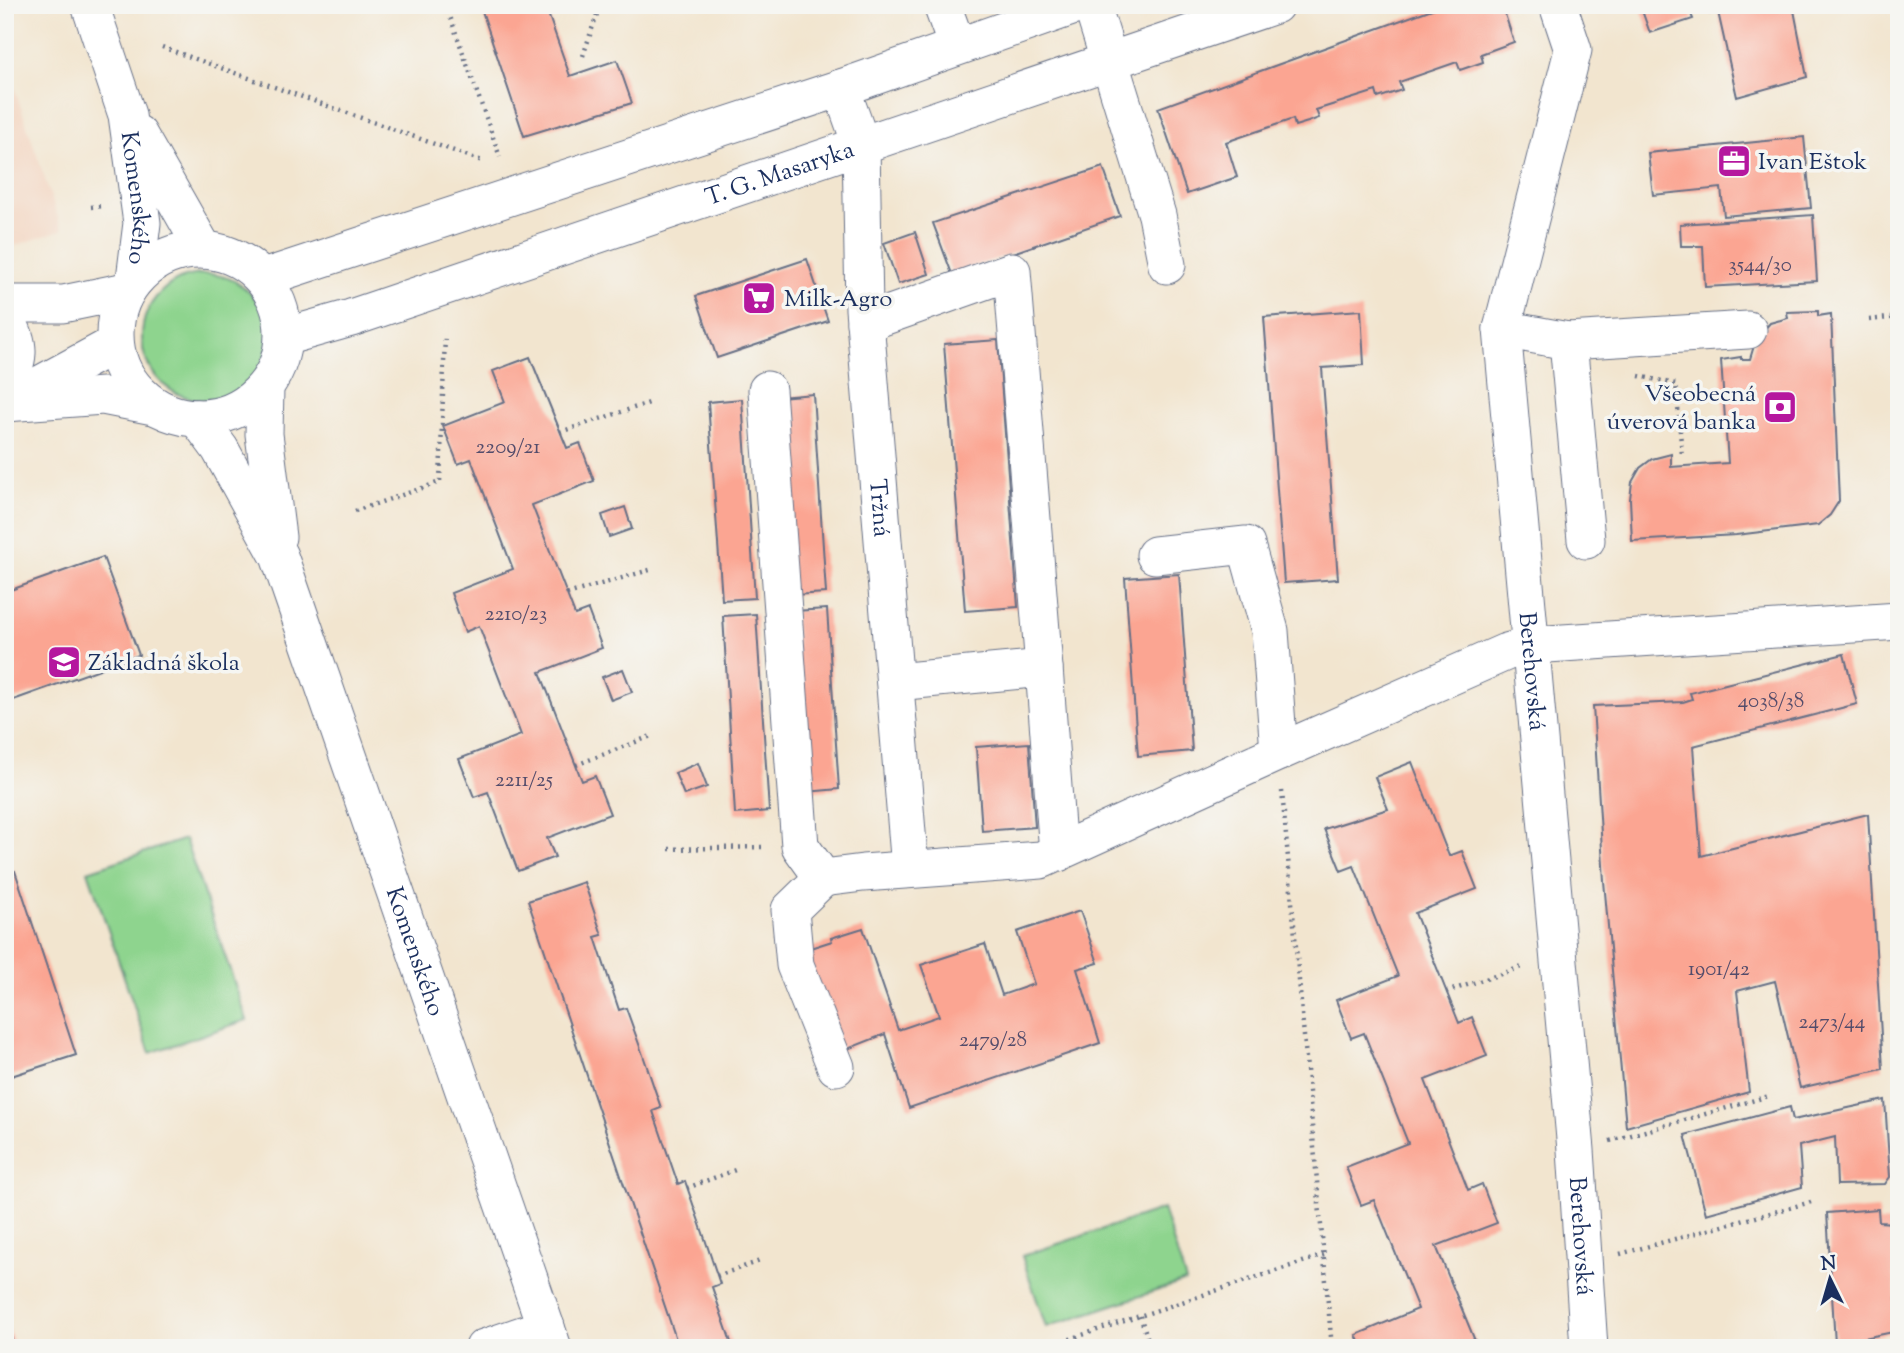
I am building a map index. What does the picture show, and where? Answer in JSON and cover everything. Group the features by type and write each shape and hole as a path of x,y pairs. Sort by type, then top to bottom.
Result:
{"street":[{"name":"Komenského","path":"90,5 127,115 142,223 131,285"},
{"path":"942,5 957,46"},
{"path":"263,278 841,88 1077,5"},
{"path":"1092,5 1157,215 1167,265"},
{"name":"T. G. Masaryka","path":"284,338 365,313 1275,5"},
{"name":"Berehovská","path":"1558,5 1573,50 1502,329 1576,1150 1589,1348"},
{"name":"Tržná","path":"841,88 860,144 865,323 910,869"},
{"name":"Komenského","path":"127,115 204,250"},
{"path":"6,398 103,396 155,406 175,415 197,418 235,411 256,397 265,387 275,372 284,338 282,316 275,296 263,278 236,258 204,250 161,258 131,285 119,306 115,341 125,375 138,392 155,406"},
{"path":"865,323 1012,271 1058,853"},
{"path":"5,304 63,304 131,285"},
{"path":"63,304 115,341"},
{"path":"5,317 19,346 16,367 6,398"},
{"path":"1502,329 1569,341 1748,330"},
{"path":"6,398 115,341"},
{"path":"1569,341 1586,540"},
{"name":"Komenského","path":"265,387 264,435 279,556"},
{"path":"767,390 800,846 823,878"},
{"name":"Komenského","path":"197,418 220,449 279,556 549,1337"},
{"path":"1156,555 1246,545 1270,631 1279,751"},
{"path":"836,1067 795,965 790,910 823,878 1041,860 1279,751 1506,652 1532,645 1899,621"},
{"path":"895,682 1044,668"},
{"path":"484,1348 549,1337"}],"path":[{"path":"446,5 500,157"},
{"path":"583,56 600,5"},
{"path":"162,47 485,162"},
{"path":"1869,320 1899,317"},
{"path":"355,511 440,482 445,334"},
{"path":"1636,375 1676,384 1682,455"},
{"path":"560,432 652,402"},
{"path":"567,594 653,569"},
{"path":"576,765 654,735"},
{"path":"1279,751 1332,1348"},
{"path":"669,849 800,846"},
{"path":"1446,992 1531,964"},
{"path":"1576,1150 1769,1096"},
{"path":"687,1188 735,1170"},
{"path":"1585,1263 1811,1202"},
{"path":"1043,1348 1324,1255"},
{"path":"717,1276 763,1260"},
{"path":"1140,1316 1151,1348"}],"shaded area":[{"path":"5,60 62,230 5,249"}],"green space":[{"path":"205,274 229,279 249,293 263,313 268,337 263,361 249,381 229,395 205,400 181,395 161,381 147,361 142,337 147,313 161,293 181,279"},
{"path":"185,839 247,1020 150,1053 88,871"},
{"path":"1163,1209 1186,1281 1046,1327 1022,1256"}],"building":[{"path":"480,5 545,5 570,76 617,60 632,103 524,136"},
{"path":"1443,5 1502,5 1514,42 1481,54 1483,62 1460,70 1457,62 1399,82 1402,90 1378,98 1376,91 1316,110 1319,118 1308,122 1295,126 1293,119 1226,142 1237,177 1187,194 1158,108"},
{"path":"1640,5 1793,5 1807,77 1737,97 1718,12 1710,14 1708,8 1691,14 1693,19 1650,33"},
{"path":"1804,137 1811,208 1724,216 1721,188 1653,195 1648,153"},
{"path":"1103,167 1120,216 952,274 933,223"},
{"path":"1813,215 1817,281 1705,287 1703,246 1681,246 1680,224"},
{"path":"915,232 929,274 898,284 884,243"},
{"path":"807,259 828,321 717,358 696,296"},
{"path":"1361,310 1364,365 1322,368 1338,579 1284,583 1264,317"},
{"name":"Všeobecná úverová banka","path":"1818,311 1818,316 1831,314 1839,501 1830,515 1818,525 1736,535 1632,541 1630,499 1632,482 1640,468 1652,459 1671,454 1671,467 1728,463 1721,360 1741,357 1750,359 1756,339 1770,323 1788,318 1787,312"},
{"path":"998,340 1018,607 965,611 944,344"},
{"path":"530,357 567,448 580,443 594,481 532,505 575,615 588,610 602,648 540,672 582,781 595,776 610,814 547,838 555,857 518,871 488,792 474,797 459,759 521,735 479,626 465,632 451,593 513,569 471,459 458,464 443,426 505,402 493,371"},
{"path":"813,394 826,593 793,595 780,397"},
{"path":"742,399 755,598 722,600 708,402"},
{"path":"625,507 632,529 609,537 602,515"},
{"path":"103,557 139,655 5,703 5,592"},
{"path":"1179,574 1192,751 1138,756 1125,578"},
{"path":"827,609 839,789 806,792 794,611"},
{"path":"756,614 769,811 735,814 723,616"},
{"path":"1844,654 1857,704 1693,746 1701,856 1868,814 1883,1069 1800,1088 1775,981 1737,991 1749,1092 1626,1127 1604,881 1593,706 1683,702 1692,699 1690,693"},
{"path":"623,669 632,692 611,700 602,677"},
{"path":"1029,743 1035,827 982,831 976,747"},
{"path":"1412,762 1449,856 1462,851 1477,889 1415,913 1459,1023 1472,1017 1487,1056 1425,1080 1468,1190 1482,1184 1497,1223 1436,1246 1478,1348 1362,1348 1356,1335 1418,1309 1374,1200 1361,1205 1346,1167 1408,1143 1364,1033 1351,1038 1336,1000 1398,976 1354,866 1341,871 1324,829 1388,809 1375,777"},
{"path":"698,763 707,787 684,795 675,773"},
{"path":"15,871 76,1055 5,1078 5,874"},
{"path":"584,882 602,935 595,937 619,1010 626,1008 661,1108 653,1111 678,1184 685,1181 720,1284 712,1287 733,1348 679,1348 528,901"},
{"path":"1080,911 1098,963 1077,969 1100,1043 909,1108 885,1034 835,1054 801,951 863,928 898,1030 939,1016 921,965 985,944 1002,995 1034,984 1017,932"},
{"path":"1885,1100 1890,1177 1885,1184 1837,1185 1835,1137 1799,1146 1802,1187 1706,1214 1685,1135 1790,1107 1793,1120"},
{"path":"1878,1209 1879,1222 1894,1223 1899,1230 1899,1238 1892,1239 1898,1331 1835,1344 1827,1213"},
{"path":"6,1322 15,1348 5,1348"}],"place":[{"name":"Ivan Eštok","path":"1734,161"},
{"name":"Milk-Agro","path":"759,298"},
{"name":"Všeobecná úverová banka","path":"1780,407"},
{"name":"Základná škola","path":"64,662"}]}
